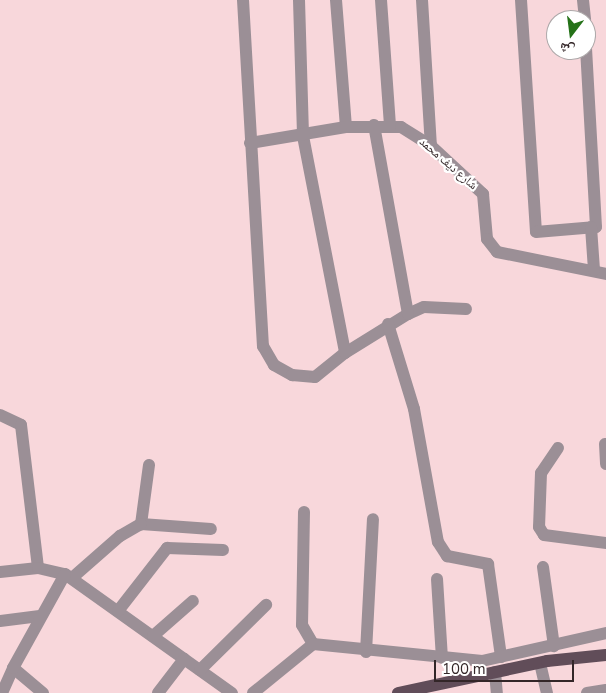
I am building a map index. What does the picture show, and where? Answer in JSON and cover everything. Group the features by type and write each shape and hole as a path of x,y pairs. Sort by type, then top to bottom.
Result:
{"main road":[{"path":"428,693 541,667 606,656"},
{"path":"541,667 606,663"},
{"path":"398,693 491,680"}],"street":[{"path":"243,0 250,143 264,346 274,365 292,375 315,377 345,353 388,324 408,314 424,307 466,309"},
{"path":"299,0 303,136 345,353"},
{"path":"336,0 346,127"},
{"path":"250,143 303,136 346,127 390,125 382,0"},
{"path":"422,0 431,146"},
{"path":"521,0 536,232 596,227 587,60"},
{"path":"374,125 408,314"},
{"name":"شارع ديف محمد","path":"390,125 431,146 483,194 487,239 497,252 521,254 538,264 600,272"},
{"path":"591,227 600,272"},
{"path":"388,324 414,410 438,542 447,556 488,564 501,657"},
{"path":"0,414 21,425 38,568"},
{"path":"605,444 606,464"},
{"path":"558,448 541,473 539,527 544,535 606,543"},
{"path":"141,524 149,465"},
{"path":"304,512 302,625 313,644"},
{"path":"366,652 374,518"},
{"path":"2,693 40,616 69,576 120,536 141,524 211,529"},
{"path":"118,611 167,548 223,550"},
{"path":"543,567 554,646"},
{"path":"0,572 38,568 69,576 232,693"},
{"path":"437,579 442,658"},
{"path":"153,636 193,601"},
{"path":"200,670 266,605"},
{"path":"0,622 40,616"},
{"path":"253,693 313,644 366,652 482,661 606,633"},
{"path":"158,693 184,659"},
{"path":"482,661 491,680"},
{"path":"541,667 547,693"},
{"path":"13,668 43,693"},
{"path":"587,693 606,690"}]}
